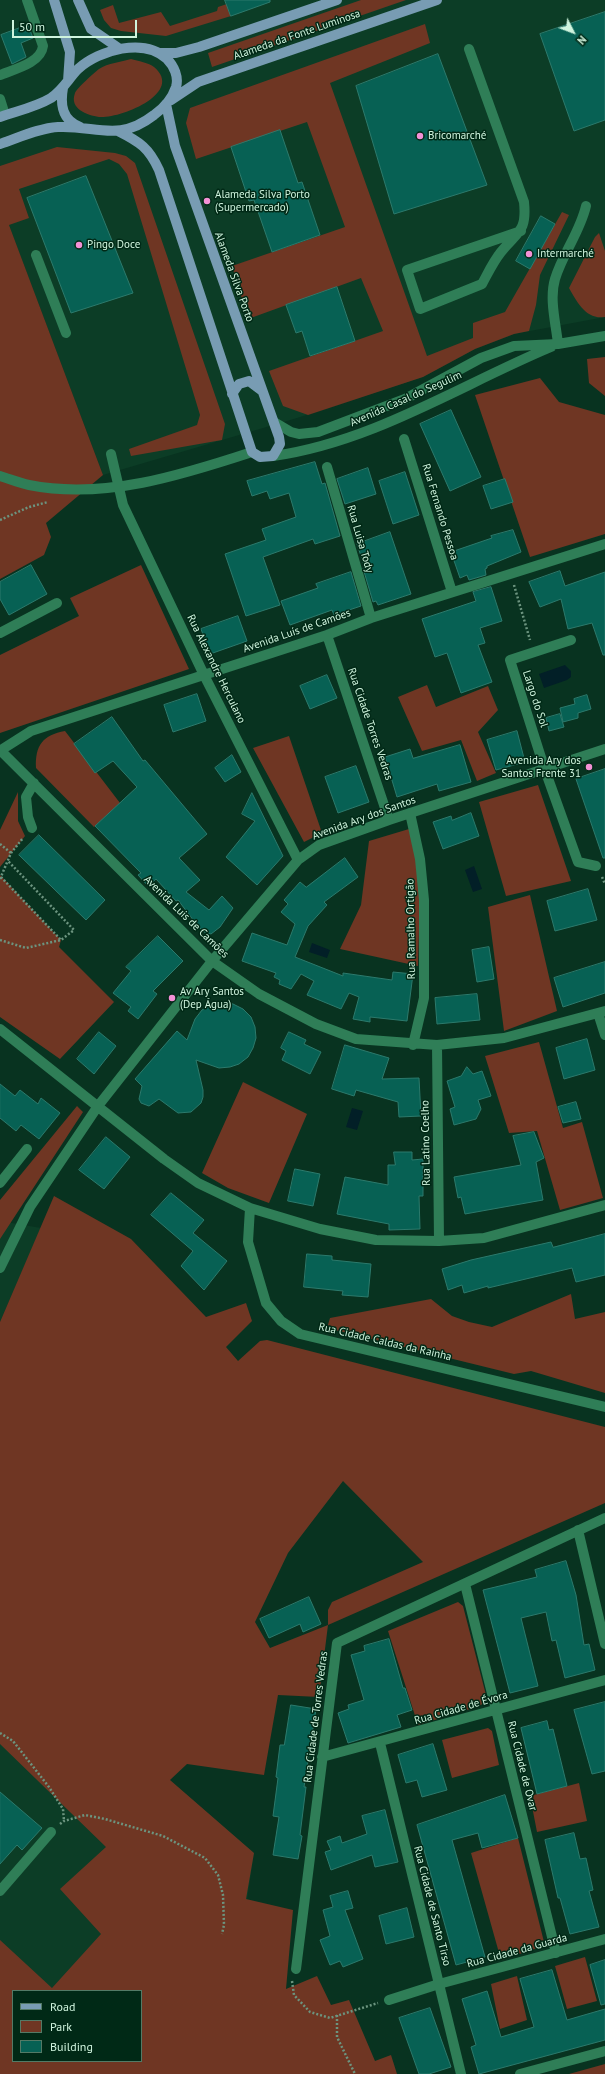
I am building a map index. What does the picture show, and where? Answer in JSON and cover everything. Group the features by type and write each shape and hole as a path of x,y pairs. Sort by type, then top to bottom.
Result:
{"main road":[{"path":"54,0 70,52 61,106 64,115 74,125 85,130"},
{"path":"78,0 91,29 120,49"},
{"name":"Alameda da Fonte Luminosa","path":"3,116 44,102 90,60 120,49 142,49 159,53 176,52 199,47 336,0"},
{"name":"Alameda da Fonte Luminosa","path":"0,144 50,128 59,127 85,130 118,131 140,124 155,115 168,102 198,82 437,0"},
{"name":"Alameda da Fonte Luminosa","path":"159,53 173,65 175,71 176,85 168,102"},
{"name":"Alameda Silva Porto","path":"168,102 175,146 261,390 274,422 280,444 273,456"},
{"path":"118,131 142,144 152,154 160,170 252,452"},
{"path":"232,394 239,384 249,381 261,390"},
{"name":"Avenida Casal do Segulim","path":"252,452 260,457 273,456"}],"street":[{"path":"0,75 37,59 42,54 43,46 28,0"},
{"path":"469,49 524,202 526,218 521,231 501,252 482,284 420,309 407,270 521,231"},
{"path":"0,100 3,116"},
{"path":"558,344 553,298 555,280 582,223 586,206"},
{"path":"36,255 66,333"},
{"name":"Avenida Casal do Segulim","path":"274,422 291,432 300,434 318,432 405,399 481,358 514,346 558,344 605,336"},
{"name":"Avenida Casal do Segulim","path":"273,456 321,446 397,419 513,363 558,344"},
{"name":"Rua Fernando Pessoa","path":"404,438 452,592"},
{"path":"0,476 28,485 59,489 86,489 118,486 183,474 217,465 252,452"},
{"name":"Rua Alexandre Herculano","path":"111,454 123,505 204,675 298,860"},
{"name":"Rua Luisa Tody","path":"327,467 371,618"},
{"name":"Avenida Luís de Camões","path":"0,750 31,731 327,636 371,618 605,544"},
{"path":"0,634 57,603"},
{"name":"Rua Cidade Torres Vedras","path":"327,636 389,820"},
{"name":"Largo do Sol","path":"545,770 510,660 571,640"},
{"name":"Avenida Ary dos Santos","path":"0,1268 30,1206 98,1106 212,961 298,860 319,845 389,820 545,770 605,749"},
{"name":"Avenida Luis de Camões","path":"0,750 212,961 259,994 316,1024 356,1038 437,1046 504,1038 602,1012"},
{"path":"545,770 578,862 596,866"},
{"path":"32,828 28,817 26,798 34,783"},
{"name":"Rua Ramalho Ortigão","path":"410,813 420,859 424,900 424,998 413,1044"},
{"path":"602,1012 605,1035"},
{"path":"1,1032 164,1158 198,1182 250,1208 320,1229 376,1240 439,1241 484,1238 605,1206"},
{"name":"Rua Latino Coelho","path":"437,1046 439,1241"},
{"path":"0,1182 27,1149"},
{"name":"Rua Cidade Caldas da Rainha","path":"250,1208 248,1242 266,1303 282,1321 300,1334 605,1407"},
{"name":"Rua Cidade de Torres Vedras","path":"296,1969 337,1643 605,1518"},
{"path":"578,1530 605,1644"},
{"name":"Rua Cidade de Ovar","path":"465,1584 556,1953"},
{"name":"Rua Cidade de Évora","path":"322,1758 605,1680"},
{"name":"Rua Cidade de Santo Tirso","path":"380,1743 461,2074"},
{"path":"0,1891 51,1832"},
{"name":"Rua Cidade da Guarda","path":"389,2000 439,1984 605,1939"},
{"path":"520,2074 605,2052"}],"path":[{"path":"0,520 29,507 50,501"},
{"path":"511,574 534,652"},
{"path":"0,844 11,853 1,878 61,940"},
{"path":"0,941 26,948 61,940 74,930 8,860"},
{"path":"0,1733 13,1741 49,1787 63,1809 64,1821"},
{"path":"51,1832 64,1821 85,1815 105,1819 163,1836 205,1858 218,1875 223,1895 224,1925 222,1934"},
{"path":"296,1969 291,1982 294,1995 310,2012 330,2018 389,2000"},
{"path":"338,2015 337,2037 355,2074"}],"shaded area":[{"path":"0,0 605,0 605,317 514,334 475,349 423,377 297,418 103,475 0,202"},
{"path":"0,1221 41,1228 0,1322"},
{"path":"0,1633 254,1853 221,2074 0,2074"}],"green space":[{"path":"361,0 406,0 212,67 208,53"},
{"path":"227,4 231,16 166,36 121,31 111,28 104,20 100,10 113,5 119,23 161,12 170,26 217,11 218,7"},
{"path":"425,24 430,43 330,83 427,356 473,338 473,323 505,312 562,212 569,215 540,275 536,305 529,331 514,334 475,349 423,377 308,415 283,406 269,371 383,331 361,278 248,319 232,266 345,227 307,122 196,159 186,123 190,108"},
{"path":"131,59 154,67 161,77 161,86 156,95 134,109 121,114 109,116 99,117 89,115 77,107 74,99 75,93 93,74 106,65"},
{"path":"57,147 115,153 126,156 135,163 225,424 222,440 131,456 129,449 197,425 200,415 127,174 119,164 109,159 19,189 29,218 9,225 103,475 46,523 51,537 44,555 0,579 0,166"},
{"path":"599,233 605,251 605,317 592,316 587,313 579,304 569,288 595,237"},
{"path":"605,357 605,396 589,383 587,359"},
{"path":"540,378 559,402 605,415 605,534 530,557 475,395"},
{"path":"141,565 189,669 0,733 0,655 79,616 70,598"},
{"path":"427,685 436,707 488,686 498,710 478,732 496,773 477,781 461,740 422,751 398,697"},
{"path":"65,731 120,803 94,827 36,768 37,753 42,742 51,735"},
{"path":"289,736 322,833 304,842 253,748"},
{"path":"538,785 571,881 506,896 479,802"},
{"path":"18,792 18,821 25,836 0,867 0,830"},
{"path":"409,829 418,865 420,893 418,966 340,949 361,905 369,841"},
{"path":"0,875 61,940 59,947 114,1002 60,1059 0,1017"},
{"path":"530,895 557,1011 504,1031 488,907"},
{"path":"539,1042 563,1128 582,1122 603,1198 560,1210 537,1131 509,1133 485,1056"},
{"path":"243,1082 307,1114 269,1203 228,1188 202,1173"},
{"path":"77,1106 83,1112 0,1239 0,1200"},
{"path":"54,1196 131,1239 206,1317 246,1303 252,1321 226,1347 238,1361 260,1341 267,1340 605,1427 605,1503 328,1625 319,1697 278,1695 264,1775 187,1764 170,1780 254,1853 246,1899 293,1910 286,1989 317,1976 331,2005 349,2000 375,2061 391,2055 397,2074 0,2074 0,1940 52,1988 101,1934 60,1889 106,1847 0,1744 0,1322","holes":["343,1481 423,1562 332,1602 328,1610 328,1625 270,1648 255,1622 288,1553"]},
{"path":"571,1294 575,1319 605,1312 605,1393 531,1371 514,1374 327,1328 330,1318 431,1299 452,1316 469,1322 492,1327"},
{"path":"458,1602 463,1606 487,1699 480,1706 418,1725 388,1631"},
{"path":"488,1728 492,1731 499,1765 452,1778 442,1740"},
{"path":"579,1783 587,1821 537,1832 530,1796"},
{"path":"518,1838 544,1942 541,1947 501,1960 471,1853"},
{"path":"585,1957 597,2001 567,2009 555,1966"},
{"path":"517,1976 527,2020 500,2029 491,1984"},
{"path":"605,2064 605,2074 569,2074"}],"water":[{"path":"565,665 571,671 571,677 567,680 544,688 539,674"},
{"path":"474,866 482,889 473,892 465,870"},
{"path":"312,943 330,950 327,958 309,952"},
{"path":"352,1108 363,1111 357,1130 346,1127"}],"building":[{"path":"225,0 270,0 270,2 231,16"},
{"path":"605,12 605,120 574,131 540,34"},
{"path":"28,25 33,38 21,43 26,57 12,64 1,35"},
{"name":"Bricomarché","path":"438,54 487,185 394,214 356,86"},
{"path":"280,130 298,183 302,182 320,235 272,252 254,200 249,201 231,147"},
{"name":"Pingo Doce","path":"86,176 133,293 71,313 27,198"},
{"path":"541,216 555,224 530,269 516,261"},
{"path":"337,287 355,341 310,356 302,331 296,333 286,305"},
{"path":"451,410 481,477 450,491 420,424"},
{"path":"315,462 322,484 325,483 340,536 315,544 313,539 263,557 280,605 246,616 225,554 266,540 262,529 296,517 289,493 270,499 267,491 252,496 247,481"},
{"path":"368,468 376,494 345,504 337,479"},
{"path":"405,472 419,515 393,524 379,481"},
{"path":"505,479 513,502 491,509 483,486"},
{"path":"513,530 521,552 487,566 485,569 486,575 469,580 467,575 460,578 451,552 492,538 491,536"},
{"path":"390,532 411,594 378,605 376,601 373,602 363,568 365,568 357,544"},
{"path":"31,565 47,594 9,615 0,599 0,582"},
{"path":"560,571 565,586 605,572 605,655 603,655 592,623 568,629 561,599 540,607 529,582"},
{"path":"351,572 361,606 334,615 332,610 290,625 281,601 318,588 316,584"},
{"path":"491,587 502,621 480,628 485,643 478,645 492,682 461,693 447,653 435,657 422,619 476,601 473,592"},
{"path":"238,616 247,641 210,654 201,629"},
{"path":"327,675 337,698 310,709 300,686"},
{"path":"197,694 206,721 173,732 164,705"},
{"path":"587,695 591,709 578,713 578,718 563,722 560,708 575,704 574,699"},
{"path":"560,714 564,727 549,731 546,718"},
{"path":"112,717 143,761 145,760 207,834 179,858 200,880 186,892 209,910 222,896 233,908 220,927 211,934 204,932 197,925 178,900 176,901 156,879 148,886 138,875 141,873 95,826 137,787 113,761 95,773 74,744"},
{"path":"517,731 525,762 496,770 487,740"},
{"path":"460,745 471,782 439,791 437,784 397,797 385,757 410,749 413,758"},
{"path":"232,755 241,772 225,782 215,768"},
{"path":"356,766 369,802 338,813 325,777"},
{"path":"605,769 605,858 603,858 576,779"},
{"path":"252,793 283,856 257,885 226,857 255,821 242,814"},
{"path":"471,813 479,836 443,849 433,822 451,816 452,820"},
{"path":"39,835 105,900 86,920 19,855"},
{"path":"345,858 358,877 324,902 327,905 308,926 295,957 343,976 343,973 392,980 393,972 413,974 407,1021 370,1017 370,1022 353,1019 359,997 349,993 341,1009 307,995 314,981 301,974 291,989 279,984 280,980 274,977 276,973 242,961 252,933 287,945 295,924 281,912 288,904 284,900 300,882 306,887"},
{"path":"588,889 597,920 555,931 547,901"},
{"path":"158,936 183,961 153,991 157,994 138,1019 128,1011 131,1007 113,993 131,971 126,967"},
{"path":"489,947 494,979 477,982 472,950"},
{"path":"605,962 605,993 563,1007 554,978"},
{"path":"477,994 480,1020 437,1024 435,998"},
{"path":"222,1002 233,1004 243,1009 251,1017 255,1027 256,1038 248,1057 239,1064 219,1068 196,1060 203,1090 203,1097 201,1103 191,1112 178,1113 159,1099 149,1106 141,1103 139,1099 142,1086 135,1079 177,1031 187,1040 195,1019 202,1010 211,1005"},
{"path":"99,1032 116,1046 94,1074 77,1059"},
{"path":"289,1032 306,1040 304,1044 321,1052 310,1074 282,1060 286,1051 281,1048"},
{"path":"587,1039 595,1070 564,1079 556,1048"},
{"path":"345,1045 389,1058 382,1079 419,1078 421,1116 399,1117 398,1102 356,1090 354,1096 332,1089"},
{"path":"467,1067 473,1074 482,1071 491,1096 478,1100 481,1109 476,1119 454,1125 450,1109 455,1107 447,1081 461,1076"},
{"path":"0,1084 15,1096 20,1090 38,1104 41,1098 60,1113 39,1139 21,1125 16,1131 0,1118"},
{"path":"576,1102 581,1119 563,1123 558,1107"},
{"path":"534,1132 544,1158 536,1162 543,1200 465,1214 461,1197 458,1198 454,1177 521,1165 513,1136"},
{"path":"106,1137 130,1157 104,1189 79,1170"},
{"path":"394,1152 412,1152 412,1160 423,1159 423,1196 419,1196 420,1229 389,1230 389,1224 337,1214 345,1177 388,1185 388,1165 395,1165"},
{"path":"295,1169 320,1174 313,1206 288,1201"},
{"path":"171,1193 204,1220 193,1233 227,1261 204,1290 181,1266 193,1251 151,1215"},
{"path":"605,1234 605,1275 576,1282 572,1268 488,1288 488,1286 464,1293 462,1285 448,1290 442,1269 471,1260 551,1242 553,1247"},
{"path":"307,1254 332,1256 332,1260 371,1264 368,1297 342,1295 343,1291 304,1287"},
{"path":"566,1561 576,1595 584,1645 589,1644 595,1670 565,1678 556,1640 552,1641 546,1612 521,1618 538,1686 510,1693 483,1590 537,1577 535,1570"},
{"path":"309,1597 321,1624 303,1632 300,1624 269,1638 260,1619"},
{"path":"389,1639 403,1688 405,1688 412,1710 397,1715 401,1727 348,1743 338,1713 349,1709 348,1705 364,1700 351,1655 365,1651 364,1646"},
{"path":"605,1702 605,1771 592,1774 574,1710"},
{"path":"291,1705 316,1709 304,1787 306,1787 300,1835 302,1836 298,1859 273,1855 279,1817 273,1816 278,1778 276,1777 280,1745 284,1745"},
{"path":"547,1721 549,1730 553,1729 567,1786 537,1794 521,1728"},
{"path":"433,1744 447,1790 422,1797 417,1780 406,1783 398,1755"},
{"path":"0,1792 42,1828 22,1850 17,1845 0,1864"},
{"path":"505,1795 518,1838 482,1848 478,1833 452,1840 485,1957 456,1965 417,1825"},
{"path":"385,1810 398,1862 375,1867 372,1855 331,1870 325,1852 331,1850 327,1841 340,1836 342,1843 367,1834 362,1816"},
{"path":"574,1833 580,1859 586,1858 593,1890 589,1891 599,1927 570,1934 560,1898 558,1898 545,1840"},
{"path":"348,1891 353,1908 345,1910 363,1959 343,1967 340,1961 330,1965 320,1940 330,1936 323,1910 333,1907 330,1896"},
{"path":"407,1908 414,1937 386,1944 379,1916"},
{"path":"605,1960 605,2004 601,2005 590,1965"},
{"path":"552,1970 567,2020 605,2009 605,2040 479,2074 471,2047 476,2045 462,1999 487,1991 501,2037 534,2027 520,1979"},
{"path":"430,2008 451,2067 429,2074 419,2074 399,2018"}],"place":[{"name":"Bricomarché","path":"420,136"},
{"name":"Alameda Silva Porto (Supermercado)","path":"207,201"},
{"name":"Pingo Doce","path":"79,245"},
{"name":"Intermarché","path":"529,254"},
{"name":"Avenida Ary dos Santos Frente 31","path":"589,767"},
{"name":"Av Ary Santos (Dep Água)","path":"172,998"}]}
